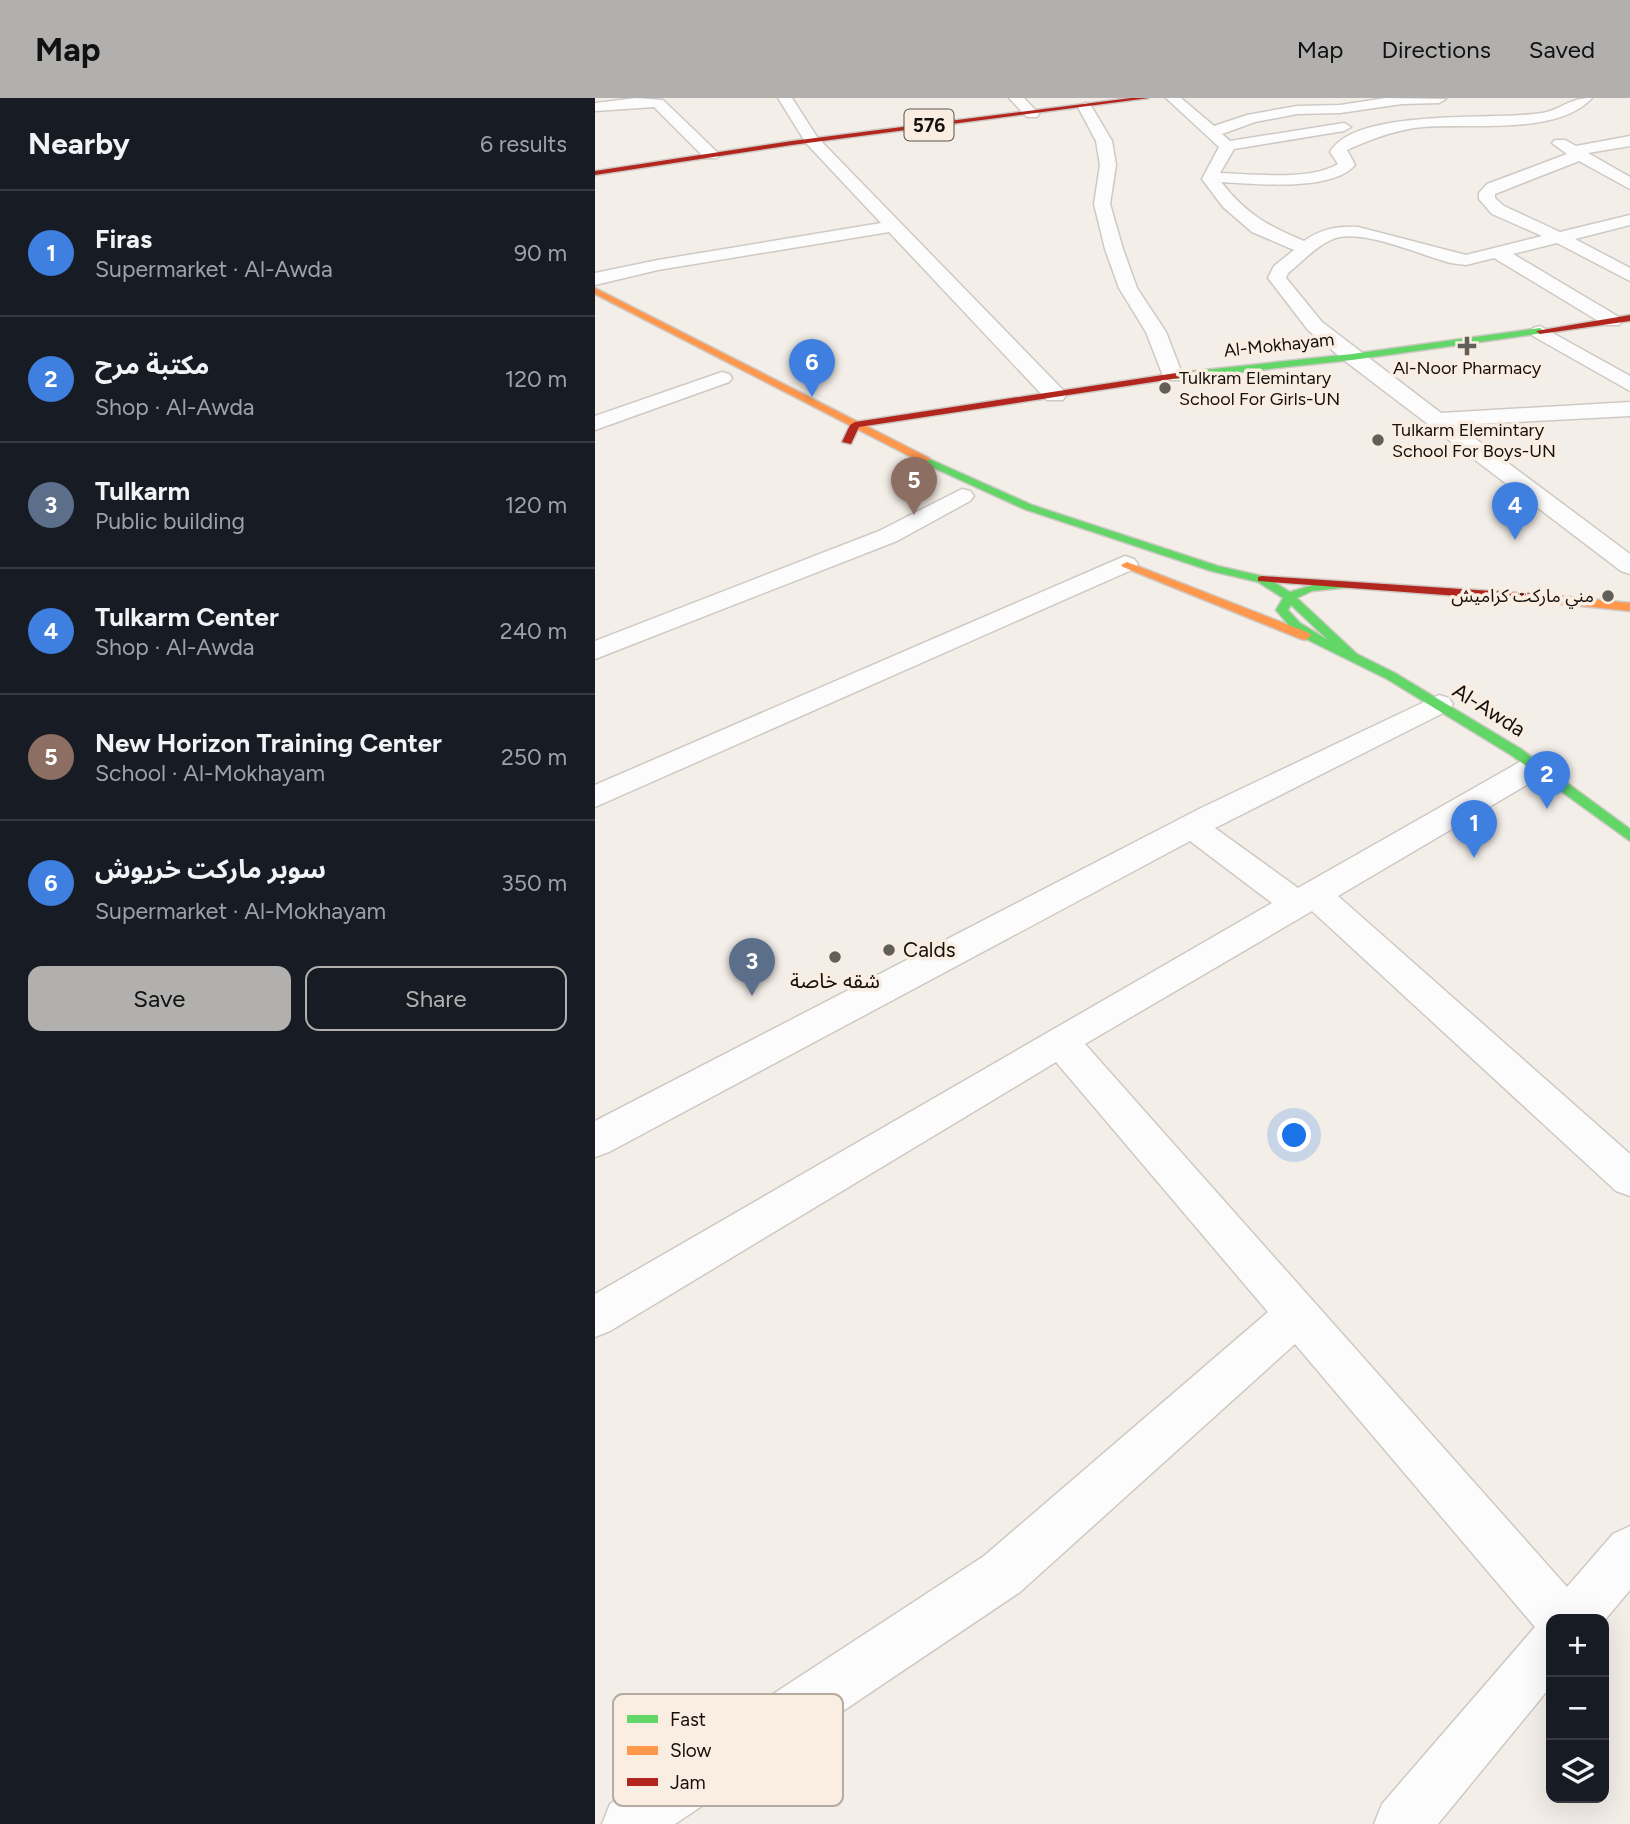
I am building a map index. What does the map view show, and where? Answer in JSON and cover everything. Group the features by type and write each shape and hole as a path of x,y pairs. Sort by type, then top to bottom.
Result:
{"main road":[{"name":"576","path":"711,155 811,139 1146,98"},
{"path":"595,176 661,160 711,155"},
{"path":"595,291 877,437 1028,507 1215,569 1262,579 1521,596 1630,607"},
{"name":"Al-Mokhayam","path":"933,414 1173,376 1352,357 1621,320"},
{"path":"699,366 728,381"},
{"path":"855,425 933,414"},
{"path":"855,425 848,442 877,437 933,414"},
{"path":"1113,559 1221,588 1288,597 1532,609 1630,607"},
{"path":"1113,559 1352,656"},
{"path":"1262,579 1288,597"},
{"path":"1348,585 1307,589 1288,597 1282,610 1296,626 1310,636 1352,656"},
{"name":"Al-Awda","path":"1352,656 1439,704 1536,766 1630,836"}],"street":[{"path":"785,98 811,139 1055,395"},
{"path":"1016,98 1032,114"},
{"path":"1173,98 1227,146"},
{"path":"1227,146 1385,121 1403,124 1542,117 1585,98"},
{"path":"1212,132 1252,118 1304,109 1341,108 1402,100 1454,99"},
{"path":"595,107 667,101 711,155"},
{"path":"1543,102 1568,107"},
{"path":"1086,107 1104,141 1108,165 1102,204 1114,249 1128,288 1156,332 1173,376"},
{"path":"1513,119 1630,184"},
{"path":"1210,177 1265,180 1305,177 1341,170 1347,165 1338,152 1341,147 1373,132 1403,124"},
{"path":"1630,141 1598,146 1577,153 1493,187 1486,196 1499,210 1630,275"},
{"path":"1227,146 1225,155 1212,167 1210,177 1229,204 1258,228 1307,249"},
{"path":"1598,146 1630,156"},
{"path":"1630,220 1498,253 1458,260 1386,239 1345,232 1325,235 1280,270 1277,278 1315,326 1352,357 1630,566"},
{"path":"595,279 658,265 894,226"},
{"path":"1498,253 1621,320"},
{"path":"1540,332 1630,386"},
{"path":"595,423 728,381"},
{"path":"1435,420 1630,409"},
{"path":"595,651 888,536 958,494"},
{"path":"595,797 1113,559"},
{"path":"595,1140 1192,827 1439,704"},
{"path":"595,1317 1060,1041 1536,766"},
{"path":"1192,827 1305,899 1630,1180"},
{"path":"1060,1041 1557,1614"},
{"path":"820,1694 1002,1574 1297,1314"},
{"path":"1577,1614 1630,1551"},
{"path":"1402,1824 1546,1652"},
{"path":"630,1824 653,1806"}],"traffic: fast":[{"path":"1176,376 1352,357 1540,331"},
{"path":"925,460 1028,507 1215,569 1262,579 1282,591 1352,656"},
{"path":"1348,585 1301,590 1287,601 1282,610 1296,626 1310,636 1391,676 1516,752 1630,836"}],"traffic: slow":[{"path":"595,291 925,460"},
{"path":"1127,565 1305,636"},
{"path":"1538,598 1630,607"}],"traffic: jam":[{"path":"595,173 792,143 1146,98"},
{"path":"1540,331 1630,318"},
{"path":"847,442 855,425 1176,376"},
{"path":"1262,579 1538,598"}],"place":[{"name":"Al-Noor Pharmacy","path":"1467,346"},
{"name":"Tulkram Elemintary School For Girls-UN","path":"1165,388"},
{"name":"سوبر ماركت خريوش","path":"812,397"},
{"name":"Tulkarm Elemintary School For Boys-UN","path":"1378,440"},
{"name":"New Horizon Training Center","path":"914,515"},
{"name":"Tulkarm Center","path":"1515,540"},
{"name":"مني ماركت كراميش","path":"1608,596"},
{"name":"مكتبة مرح","path":"1547,809"},
{"name":"Firas","path":"1474,858"},
{"name":"Calds","path":"889,950"},
{"name":"شقه خاصة","path":"835,957"},
{"name":"Tulkarm","path":"752,996"}]}
